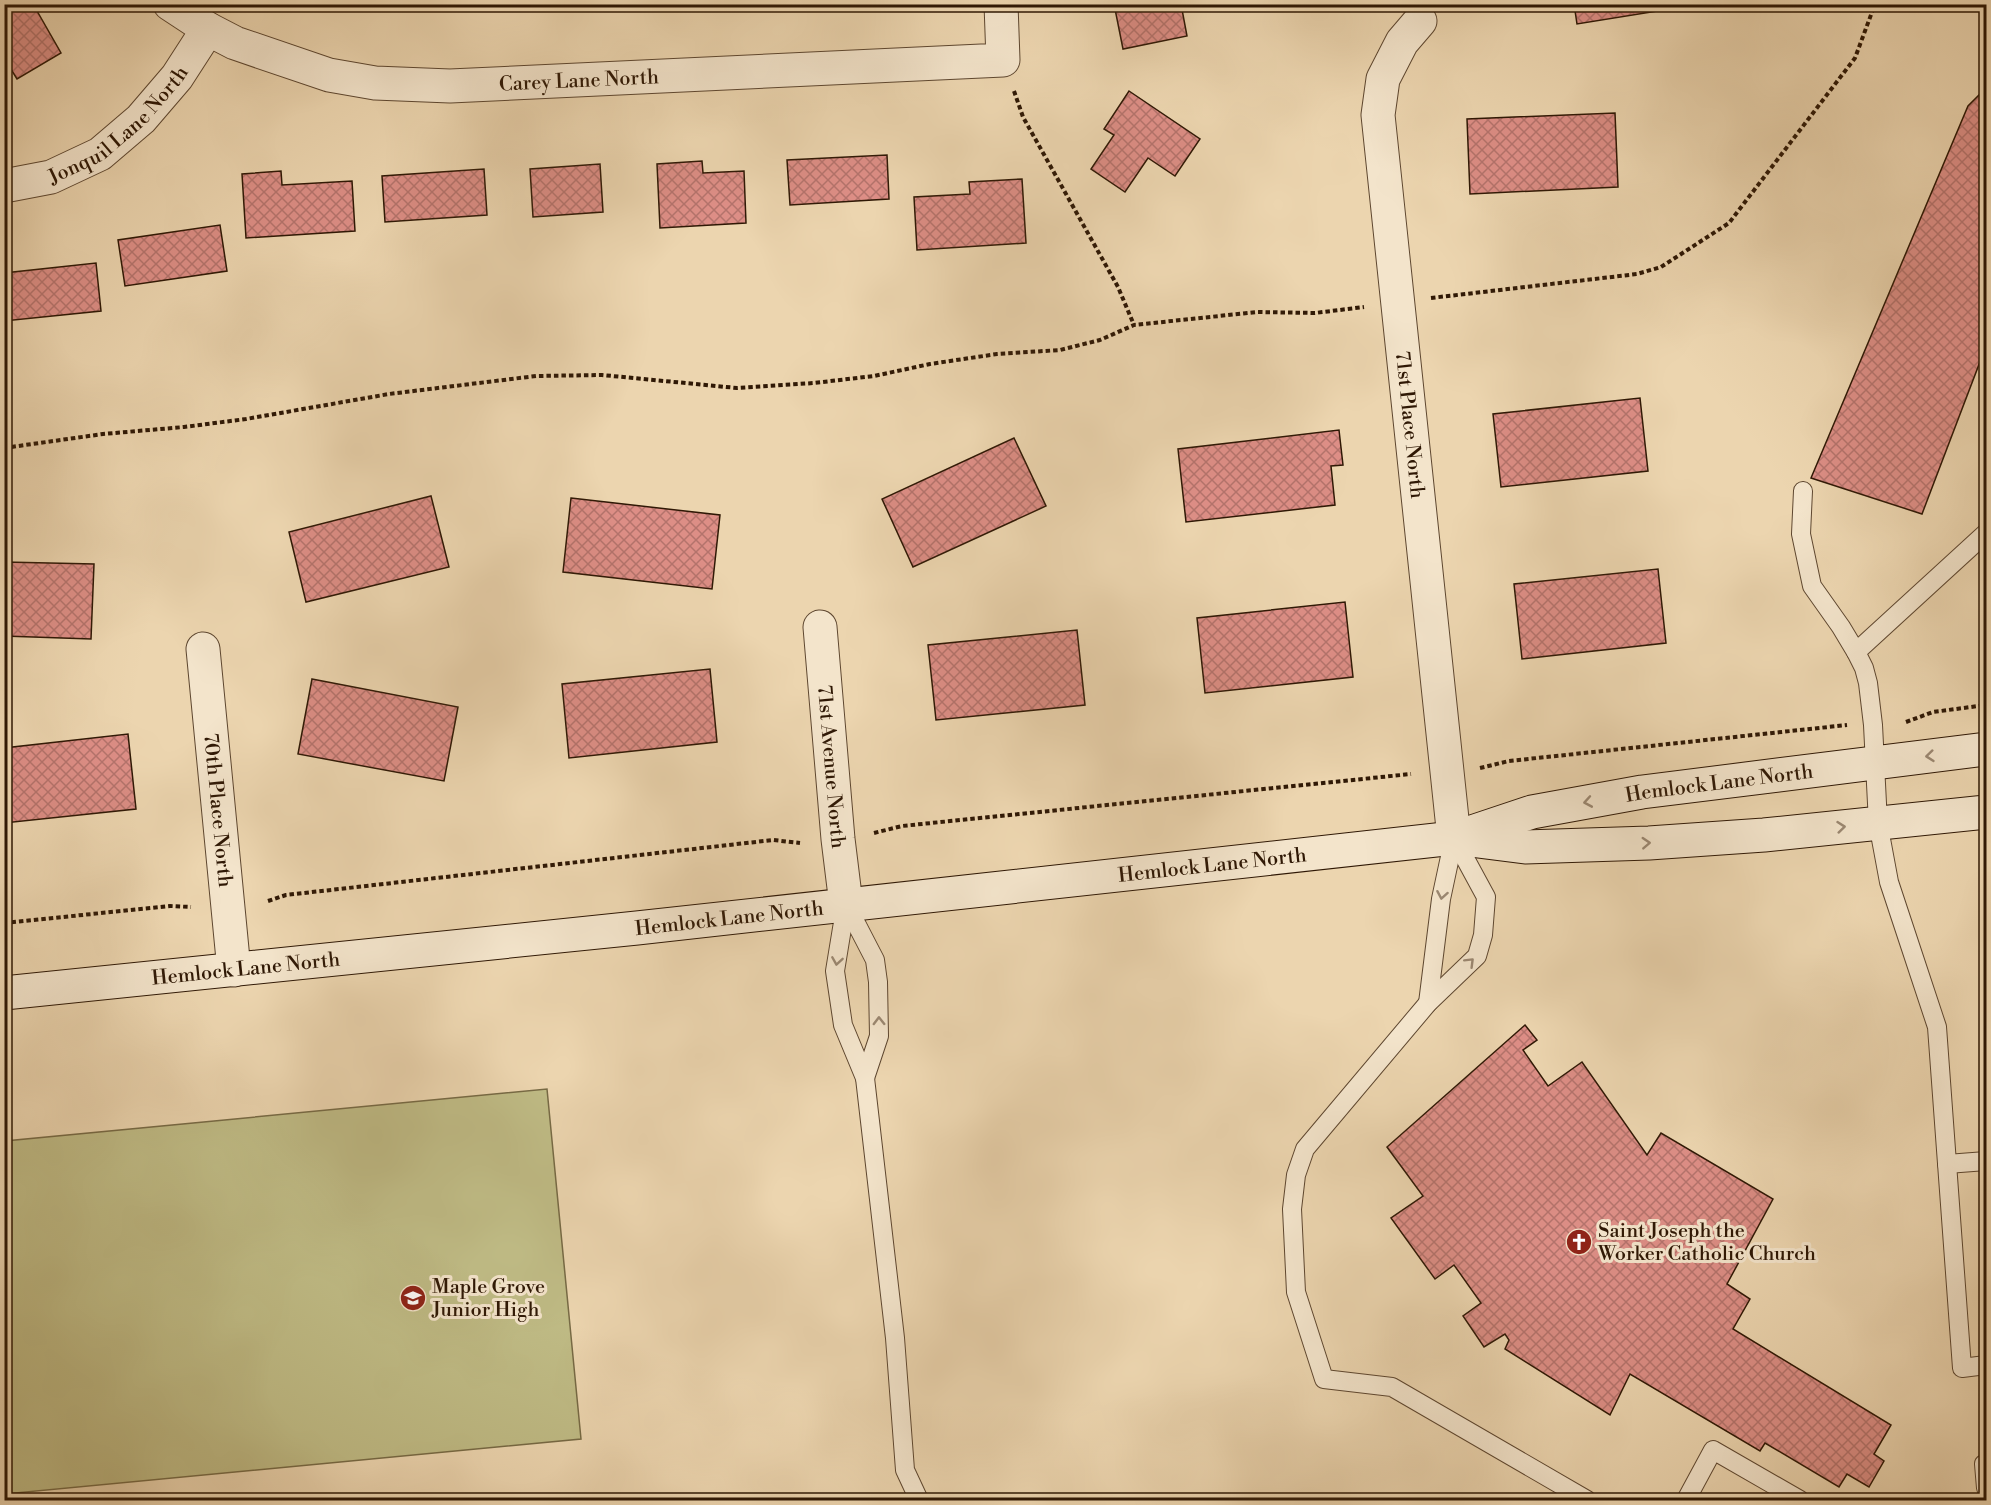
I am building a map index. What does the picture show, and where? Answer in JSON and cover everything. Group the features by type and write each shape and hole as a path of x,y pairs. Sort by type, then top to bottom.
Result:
{"street":[{"name":"Carey Lane North","path":"170,4 208,29 235,43 328,75 386,83 450,86 1003,60"},
{"path":"1001,4 1003,60"},
{"name":"71st Place North","path":"1420,21 1402,42 1383,79 1378,115 1454,838"},
{"name":"Jonquil Lane North","path":"4,186 51,177 100,154 141,119 177,77 208,29"},
{"name":"71st Avenue North","path":"820,627 846,904"},
{"name":"70th Place North","path":"203,649 234,970"},
{"name":"Hemlock Lane North","path":"4,993 1454,838 1532,812 1631,794 1986,749"},
{"name":"Hemlock Lane North","path":"1454,838 1525,848 1638,844 1764,835 1986,812"}],"lane":[{"path":"1803,491 1801,534 1812,586 1856,652 1868,683 1873,725 1878,824 1889,882 1937,1027 1962,1368 1986,1365"},
{"path":"1856,652 1986,534"},
{"path":"1428,1003 1441,899 1454,838"},
{"path":"1454,838 1486,897 1484,935 1477,956 1428,1003 1305,1149 1296,1175 1292,1209 1296,1292 1324,1379 1392,1387 1587,1500"},
{"path":"846,904 835,971 843,1025 866,1078 895,1338 905,1470 919,1500"},
{"path":"846,904 875,960 877,971 879,1036 866,1078"},
{"path":"1947,1164 1986,1161"},
{"path":"1686,1500 1713,1450 1800,1500"},
{"path":"1986,1463 1984,1464 1986,1488"}],"path":[{"path":"4,448 103,434 246,419 389,394 536,376 602,375 737,388 814,383 874,376 930,364 997,354 1060,350 1100,340 1134,325 1257,312 1314,313 1637,274 1661,267 1729,223 1855,58 1875,4"},
{"path":"1003,60 1023,117 1118,287 1134,325"},
{"path":"1479,768 1509,761 1839,725 1904,723 1933,712 1986,705"},
{"path":"874,833 902,826 1411,774"},
{"path":"268,902 286,895 773,840 800,843"},
{"path":"4,923 170,906 191,907"}],"shaded area":[{"path":"547,1089 581,1439 5,1494 5,1141"}],"building":[{"path":"4,4 33,4 61,53 17,79 4,58"},
{"path":"1114,4 1162,4 1163,7 1181,4 1187,36 1123,49"},
{"path":"1574,4 1701,4 1577,24"},
{"path":"1986,88 1986,346 1922,514 1811,478 1968,106"},
{"path":"1129,91 1200,139 1175,176 1148,158 1125,192 1091,169 1114,135 1104,129"},
{"path":"1615,113 1618,187 1470,194 1467,119"},
{"path":"887,155 889,199 790,205 787,160"},
{"path":"702,161 703,173 744,171 746,223 660,228 657,164"},
{"path":"600,164 603,212 533,217 530,169"},
{"path":"484,169 487,215 385,222 382,176"},
{"path":"281,171 282,185 352,181 355,231 246,238 242,174"},
{"path":"1022,179 1026,243 917,250 914,197 970,194 969,182"},
{"path":"220,225 227,271 125,286 118,240"},
{"path":"96,263 101,311 4,321 4,273"},
{"path":"1640,398 1648,471 1501,487 1493,414"},
{"path":"1339,430 1343,465 1331,466 1335,505 1186,522 1178,449"},
{"path":"1014,438 1046,506 913,567 882,499"},
{"path":"431,496 449,567 306,602 289,532"},
{"path":"571,498 720,515 712,589 563,572"},
{"path":"4,562 94,564 91,639 4,636"},
{"path":"1658,569 1666,643 1522,659 1514,584"},
{"path":"1345,602 1353,677 1205,693 1197,618"},
{"path":"1077,630 1085,705 936,720 928,645"},
{"path":"710,669 717,742 569,758 562,684"},
{"path":"312,679 458,707 444,781 298,754"},
{"path":"128,734 136,809 4,823 4,748"},
{"name":"Saint Joseph the Worker Catholic Church","path":"1525,1025 1537,1040 1523,1050 1548,1086 1582,1062 1647,1155 1661,1133 1773,1199 1727,1284 1750,1299 1733,1329 1891,1425 1874,1454 1884,1461 1869,1487 1847,1474 1839,1487 1765,1443 1760,1451 1630,1374 1610,1415 1505,1349 1509,1340 1505,1334 1484,1347 1463,1316 1481,1303 1454,1265 1435,1279 1391,1218 1423,1196 1387,1147"}],"place":[{"name":"Saint Joseph the Worker Catholic Church","path":"1579,1242"},
{"name":"Maple Grove Junior High","path":"413,1298"}]}
